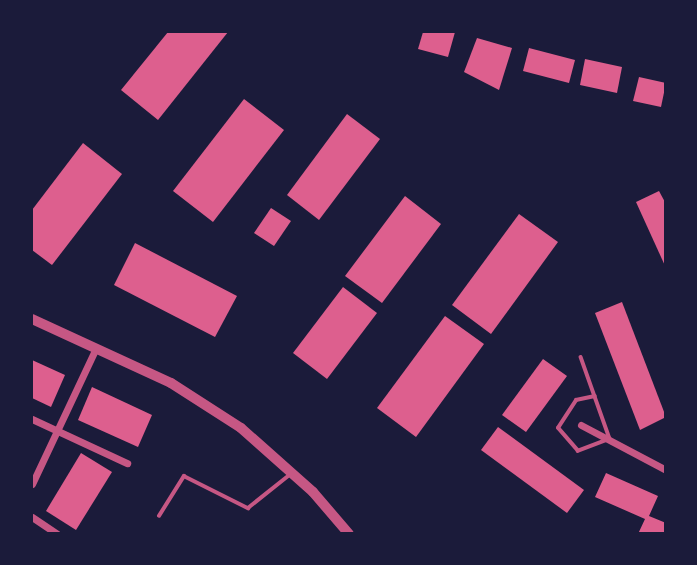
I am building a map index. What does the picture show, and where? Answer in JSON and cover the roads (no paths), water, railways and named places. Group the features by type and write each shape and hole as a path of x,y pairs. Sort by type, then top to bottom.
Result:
{"street":[{"path":"32,319 183,391 293,472 349,534"},
{"path":"32,484 96,348"},
{"path":"32,419 127,463"},
{"path":"581,425 666,470"},
{"path":"32,517 57,534"}],"lane":[{"path":"581,357 595,396 610,439 578,451 559,436 576,400 595,396"},
{"path":"159,516 184,476 248,508 293,472"}]}
